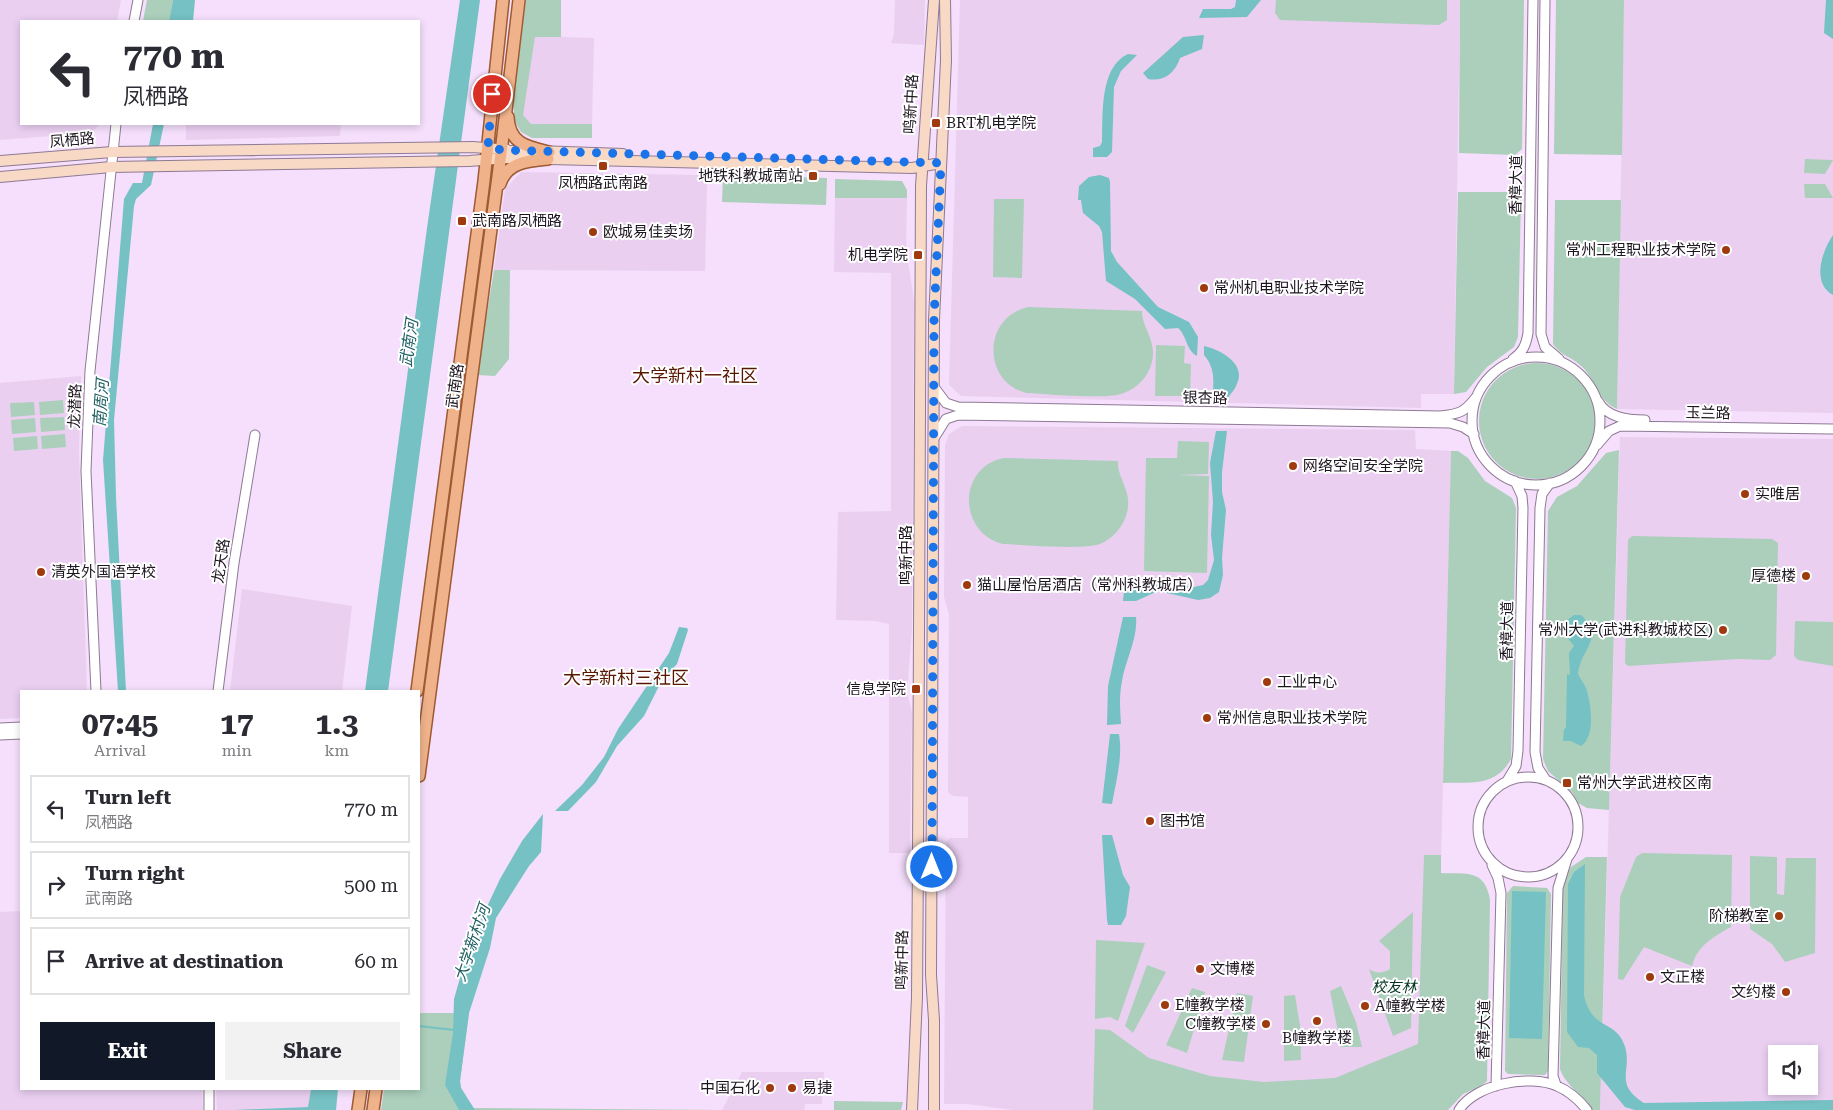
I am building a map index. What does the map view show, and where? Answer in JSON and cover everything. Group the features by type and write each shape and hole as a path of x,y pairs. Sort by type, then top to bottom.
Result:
{"main road":[{"name":"武南路","path":"417,690 488,147 503,0"},
{"name":"武南路","path":"420,753 421,730 501,154 519,0"},
{"name":"鸣新中路","path":"912,1110 917,969 922,165 934,0"},
{"name":"鸣新中路","path":"934,1110 931,975 931,698 934,320 946,60 945,0"},
{"path":"507,103 508,123 513,136 524,146 549,155"},
{"name":"凤栖路","path":"0,161 112,152 488,147"},
{"path":"488,147 501,154"},
{"path":"486,160 501,154 922,165 941,163"},
{"path":"494,205 503,175 513,166 549,155"},
{"name":"凤栖路","path":"0,177 111,167 486,160"},
{"path":"358,1110 361,1090"},
{"path":"374,1110 376,1090"}],"street":[{"path":"134,20 138,0"},
{"name":"香樟大道","path":"1508,363 1521,353 1528,333 1533,0"},
{"name":"香樟大道","path":"1545,0 1541,334 1545,347 1563,362"},
{"name":"龙潜路","path":"96,690 86,471 90,371 116,125"},
{"path":"1536,356 1563,362 1581,375 1594,393 1600,420 1599,431 1592,451 1576,471 1550,483 1530,485 1514,481 1490,465 1480,451 1474,434 1472,415 1477,396 1490,377 1508,363 1536,356"},
{"name":"银杏路","path":"934,387 946,403 958,407 1187,412 1440,416 1454,415 1467,410 1477,396"},
{"name":"玉兰路","path":"1594,393 1600,406 1622,419 1833,424"},
{"name":"银杏路","path":"934,438 946,419 958,415 1450,422 1474,434"},
{"name":"玉兰路","path":"1592,451 1609,431 1620,426 1833,429"},
{"name":"龙天路","path":"218,690 234,563 254,435"},
{"name":"香樟大道","path":"1507,781 1516,766 1518,741 1523,508 1522,496 1514,481"},
{"name":"香樟大道","path":"1546,780 1538,768 1535,752 1540,508 1542,494 1550,483"},
{"path":"0,728 20,727"},
{"path":"0,735 20,734"},
{"path":"1556,1085 1553,1076 1558,888 1567,859 1577,838 1577,815 1568,796 1560,788 1546,780 1521,777 1507,781 1490,793 1479,813 1478,836 1489,858 1501,870 1518,876 1541,875 1556,868 1567,859"},
{"name":"香樟大道","path":"1489,858 1498,878 1501,893 1496,1086"},
{"path":"1459,1110 1479,1093 1496,1086 1523,1082 1556,1085 1575,1097 1587,1110"},
{"path":"209,1090 210,1110"}],"shaded area":[{"path":"0,0 121,0 117,20 20,20 20,125 99,125 91,133 0,140"},
{"path":"895,0 925,0 924,45 891,43 894,34"},
{"name":"常州机电职业技术学院","path":"960,0 1460,0 1454,394 1421,394 1421,408 961,396 949,385"},
{"name":"常州工程职业技术学院","path":"1624,0 1833,0 1833,413 1617,409"},
{"path":"535,36 594,38 592,124 531,124 522,115"},
{"path":"186,125 341,125 340,136 186,140"},
{"path":"521,172 702,175 707,181 705,271 494,270 505,189"},
{"path":"835,198 907,198 906,248 914,300 912,630 907,693 912,712 910,853 889,853 889,624 876,621 836,620 838,512 891,511 891,273 834,272"},
{"name":"清英外国语学校","path":"81,376 79,452 87,690 20,690 20,718 0,719 0,383"},
{"name":"常州信息职业技术学院","path":"962,426 1415,430 1416,449 1451,451 1435,1110 1013,1110 967,1104 944,1104 946,842 950,838 968,838 968,797 953,796 948,792 949,614 944,597 945,445 949,434"},
{"name":"常州大学(武进科教城校区)","path":"1620,437 1833,439 1833,1110 1600,1110"},
{"path":"242,589 352,606 342,690 230,690"},
{"path":"20,911 20,1090 202,1090 203,1110 0,1110 0,912"},
{"path":"742,1072 824,1072 822,1104 805,1104 804,1110 722,1110"},
{"path":"216,1090 311,1090 309,1107 217,1110"}],"green space":[{"path":"147,0 173,0 169,20 143,20"},
{"path":"526,0 561,0 561,37 535,37 523,115 531,124 592,124 592,138 532,138 521,132 515,122 513,103"},
{"path":"1276,0 1447,0 1447,20 1439,25 1280,20 1275,13"},
{"path":"1460,0 1524,0 1522,149 1515,155 1459,153"},
{"path":"1556,0 1624,0 1622,155 1554,154"},
{"path":"1805,159 1833,160 1825,174 1804,173"},
{"path":"723,175 827,178 826,205 722,202"},
{"path":"835,179 902,181 907,190 907,198 835,198"},
{"path":"1804,184 1825,184 1833,198 1805,198"},
{"path":"1458,192 1512,192 1521,198 1518,337 1514,347 1487,367 1466,392 1454,394"},
{"path":"994,199 1024,199 1022,278 993,277"},
{"path":"1555,200 1621,200 1617,409 1605,401 1585,370 1559,351 1553,344"},
{"path":"494,270 510,270 509,359 495,376 477,375"},
{"path":"1029,307 1142,311 1153,349 1148,373 1135,387 1116,395 1092,396 1027,393 1012,387 1002,377 995,364 996,336 1003,323 1014,313"},
{"path":"1156,345 1185,346 1184,363 1191,364 1190,396 1155,396"},
{"path":"1537,363 1559,367 1578,380 1591,399 1595,421 1591,443 1578,462 1559,475 1537,479 1515,475 1496,462 1483,443 1479,421 1483,399 1496,380 1515,367"},
{"path":"63,400 64,413 40,415 39,402"},
{"path":"34,402 35,415 11,417 10,403"},
{"path":"64,417 65,430 41,432 40,418"},
{"path":"35,418 36,432 12,434 11,420"},
{"path":"65,434 66,447 42,449 41,436"},
{"path":"37,436 38,449 14,451 13,438"},
{"path":"1178,441 1209,442 1208,474 1177,475 1209,476 1207,573 1144,571 1146,458 1177,458"},
{"path":"1619,450 1609,810 1587,808 1578,803 1572,792 1548,771 1543,759 1548,511 1557,497 1577,486 1606,453"},
{"path":"1451,451 1458,451 1468,458 1485,481 1512,498 1516,508 1511,759 1505,768 1490,779 1473,782 1443,783"},
{"path":"1004,458 1118,461 1119,472 1128,500 1127,512 1123,523 1111,538 1092,546 1053,547 1003,544 988,538 978,527 971,514 969,500 971,486 978,474 989,464"},
{"path":"1632,536 1772,539 1778,543 1776,655 1770,660 1738,659 1628,666 1625,663 1628,540"},
{"path":"1795,621 1833,622 1833,666 1798,660 1794,656"},
{"path":"1642,853 1732,855 1731,927 1712,938 1702,948 1694,959 1692,966 1644,947 1623,980 1618,979 1620,897 1636,857"},
{"path":"1424,855 1441,855 1441,873 1473,875 1484,883 1488,890 1490,900 1487,1081 1483,1085 1463,1094 1448,1110 1093,1110 1095,1029 1110,1030 1149,1058 1210,1076 1264,1082 1335,1078 1418,1044"},
{"path":"1750,856 1777,857 1777,894 1784,895 1786,858 1816,858 1815,953 1785,962 1772,944 1750,929"},
{"path":"1586,857 1607,857 1600,1110 1592,1110 1562,1075 1560,1069 1563,882 1571,867"},
{"path":"1513,886 1547,888 1551,894 1548,1071 1545,1075 1508,1074 1505,1071 1507,893"},
{"name":"校友林","path":"1413,912 1411,1028 1393,1036 1369,969 1374,972 1380,972 1390,969 1390,951 1379,941"},
{"path":"1096,940 1145,943 1118,1021 1110,1017 1095,1019"},
{"path":"1147,965 1166,972 1133,1033 1125,1026"},
{"path":"1341,986 1356,1022 1362,1047 1341,1047 1330,991"},
{"path":"1192,988 1205,992 1187,1053 1166,1045"},
{"path":"1237,993 1253,996 1244,1062 1222,1060"},
{"path":"1295,995 1300,1026 1301,1060 1284,1061 1284,996"},
{"path":"420,1013 469,1013 460,1081 461,1088 473,1108 722,1110 381,1110 384,1090 420,1090"},
{"path":"834,1101 903,1102 901,1110 834,1110"}],"water":[{"path":"173,0 195,0 193,20 169,20"},
{"path":"460,0 480,0 388,690 365,690 427,228"},
{"path":"1236,0 1261,0 1247,17 1199,18 1203,9 1231,9 1235,7"},
{"path":"1826,0 1833,0 1833,39 1824,33"},
{"path":"1204,35 1202,49 1180,58 1172,72 1164,78 1148,79 1143,73 1183,37"},
{"path":"1128,54 1137,55 1121,71 1114,87 1112,152 1107,157 1093,157 1093,148 1100,146 1102,142 1104,93 1107,81 1119,60"},
{"path":"153,125 164,125 151,185 136,199 134,206 114,420 126,690 118,690 103,460 124,199 133,183 142,183"},
{"path":"1100,175 1109,178 1110,182 1111,251 1117,262 1158,307 1189,322 1198,337 1197,356 1193,353 1178,328 1165,329 1135,299 1106,281 1102,232 1099,226 1083,213 1081,200 1078,200 1079,186 1089,177"},
{"path":"1833,235 1833,295 1826,290 1820,275 1822,258"},
{"path":"1204,346 1225,355 1236,365 1239,378 1226,403 1212,403 1213,372 1204,355"},
{"path":"1216,431 1227,431 1222,472 1222,492 1226,510 1222,558 1223,575 1219,592 1210,598 1198,600 1158,591 1136,601 1123,601 1124,591 1139,580 1149,579 1194,587 1203,585 1208,580 1214,560 1211,535 1213,502 1210,463"},
{"path":"1574,615 1581,615 1588,623 1592,637 1578,674 1586,688 1591,719 1589,735 1581,746 1571,741 1563,741 1564,729 1566,728 1567,674 1570,675 1569,653 1574,646 1567,637 1566,621"},
{"path":"1123,617 1136,617 1135,633 1121,687 1121,724 1107,725 1108,686"},
{"path":"679,627 687,628 688,630 677,664 662,680 644,716 617,746 596,782 568,811 555,811 582,785 604,757 618,729 669,653"},
{"path":"1110,734 1119,734 1120,743 1112,804 1102,803"},
{"path":"543,814 541,852 529,866 496,918 490,948 469,1013 460,1081 461,1088 475,1110 459,1110 445,1085 453,1033 454,999 470,943 500,879 522,841"},
{"path":"1102,835 1112,835 1123,875 1130,887 1126,916 1121,925 1108,925"},
{"path":"1585,864 1584,995 1587,1006 1592,1014 1597,1020 1615,1031 1624,1044 1627,1061 1626,1082 1634,1096 1644,1103 1833,1100 1833,1110 1635,1110 1625,1107 1597,1073 1597,1055 1589,1048 1578,1047 1567,1032 1568,884 1574,872"},
{"path":"1512,891 1546,892 1542,1039 1509,1038"},
{"path":"311,1090 338,1090 336,1110 233,1110 308,1107"}],"waterway":[{"name":"大学新村河","path":"420,1026 454,1030"}],"place":[{"name":"BRT机电学院","path":"936,123"},
{"name":"凤栖路武南路","path":"603,166"},
{"name":"地铁科教城南站","path":"813,176"},
{"name":"武南路凤栖路","path":"462,221"},
{"name":"欧城易佳卖场","path":"593,232"},
{"name":"常州工程职业技术学院","path":"1726,250"},
{"name":"机电学院","path":"918,255"},
{"name":"常州机电职业技术学院","path":"1204,288"},
{"name":"网络空间安全学院","path":"1293,466"},
{"name":"实唯居","path":"1745,494"},
{"name":"清英外国语学校","path":"41,572"},
{"name":"厚德楼","path":"1806,576"},
{"name":"猫山屋怡居酒店（常州科教城店）","path":"967,585"},
{"name":"常州大学(武进科教城校区)","path":"1723,630"},
{"name":"工业中心","path":"1267,682"},
{"name":"信息学院","path":"916,689"},
{"name":"常州信息职业技术学院","path":"1207,718"},
{"name":"常州大学武进校区南","path":"1567,783"},
{"name":"图书馆","path":"1150,821"},
{"name":"阶梯教室","path":"1779,916"},
{"name":"文博楼","path":"1200,969"},
{"name":"文正楼","path":"1650,977"},
{"name":"文约楼","path":"1786,992"},
{"name":"E幢教学楼","path":"1165,1005"},
{"name":"A幢教学楼","path":"1365,1006"},
{"name":"B幢教学楼","path":"1317,1021"},
{"name":"C幢教学楼","path":"1266,1024"},
{"name":"中国石化","path":"770,1088"},
{"name":"易捷","path":"792,1088"}],"district":[{"name":"大学新村一社区","path":"695,375"},
{"name":"大学新村三社区","path":"626,677"}],"route":[{"path":"492,94 488,147 502,150 941,163 934,320 934,547 931,698 932,867"}],"water label":[{"name":"武南河","path":"409,343"},
{"name":"南周河","path":"101,403"}]}
